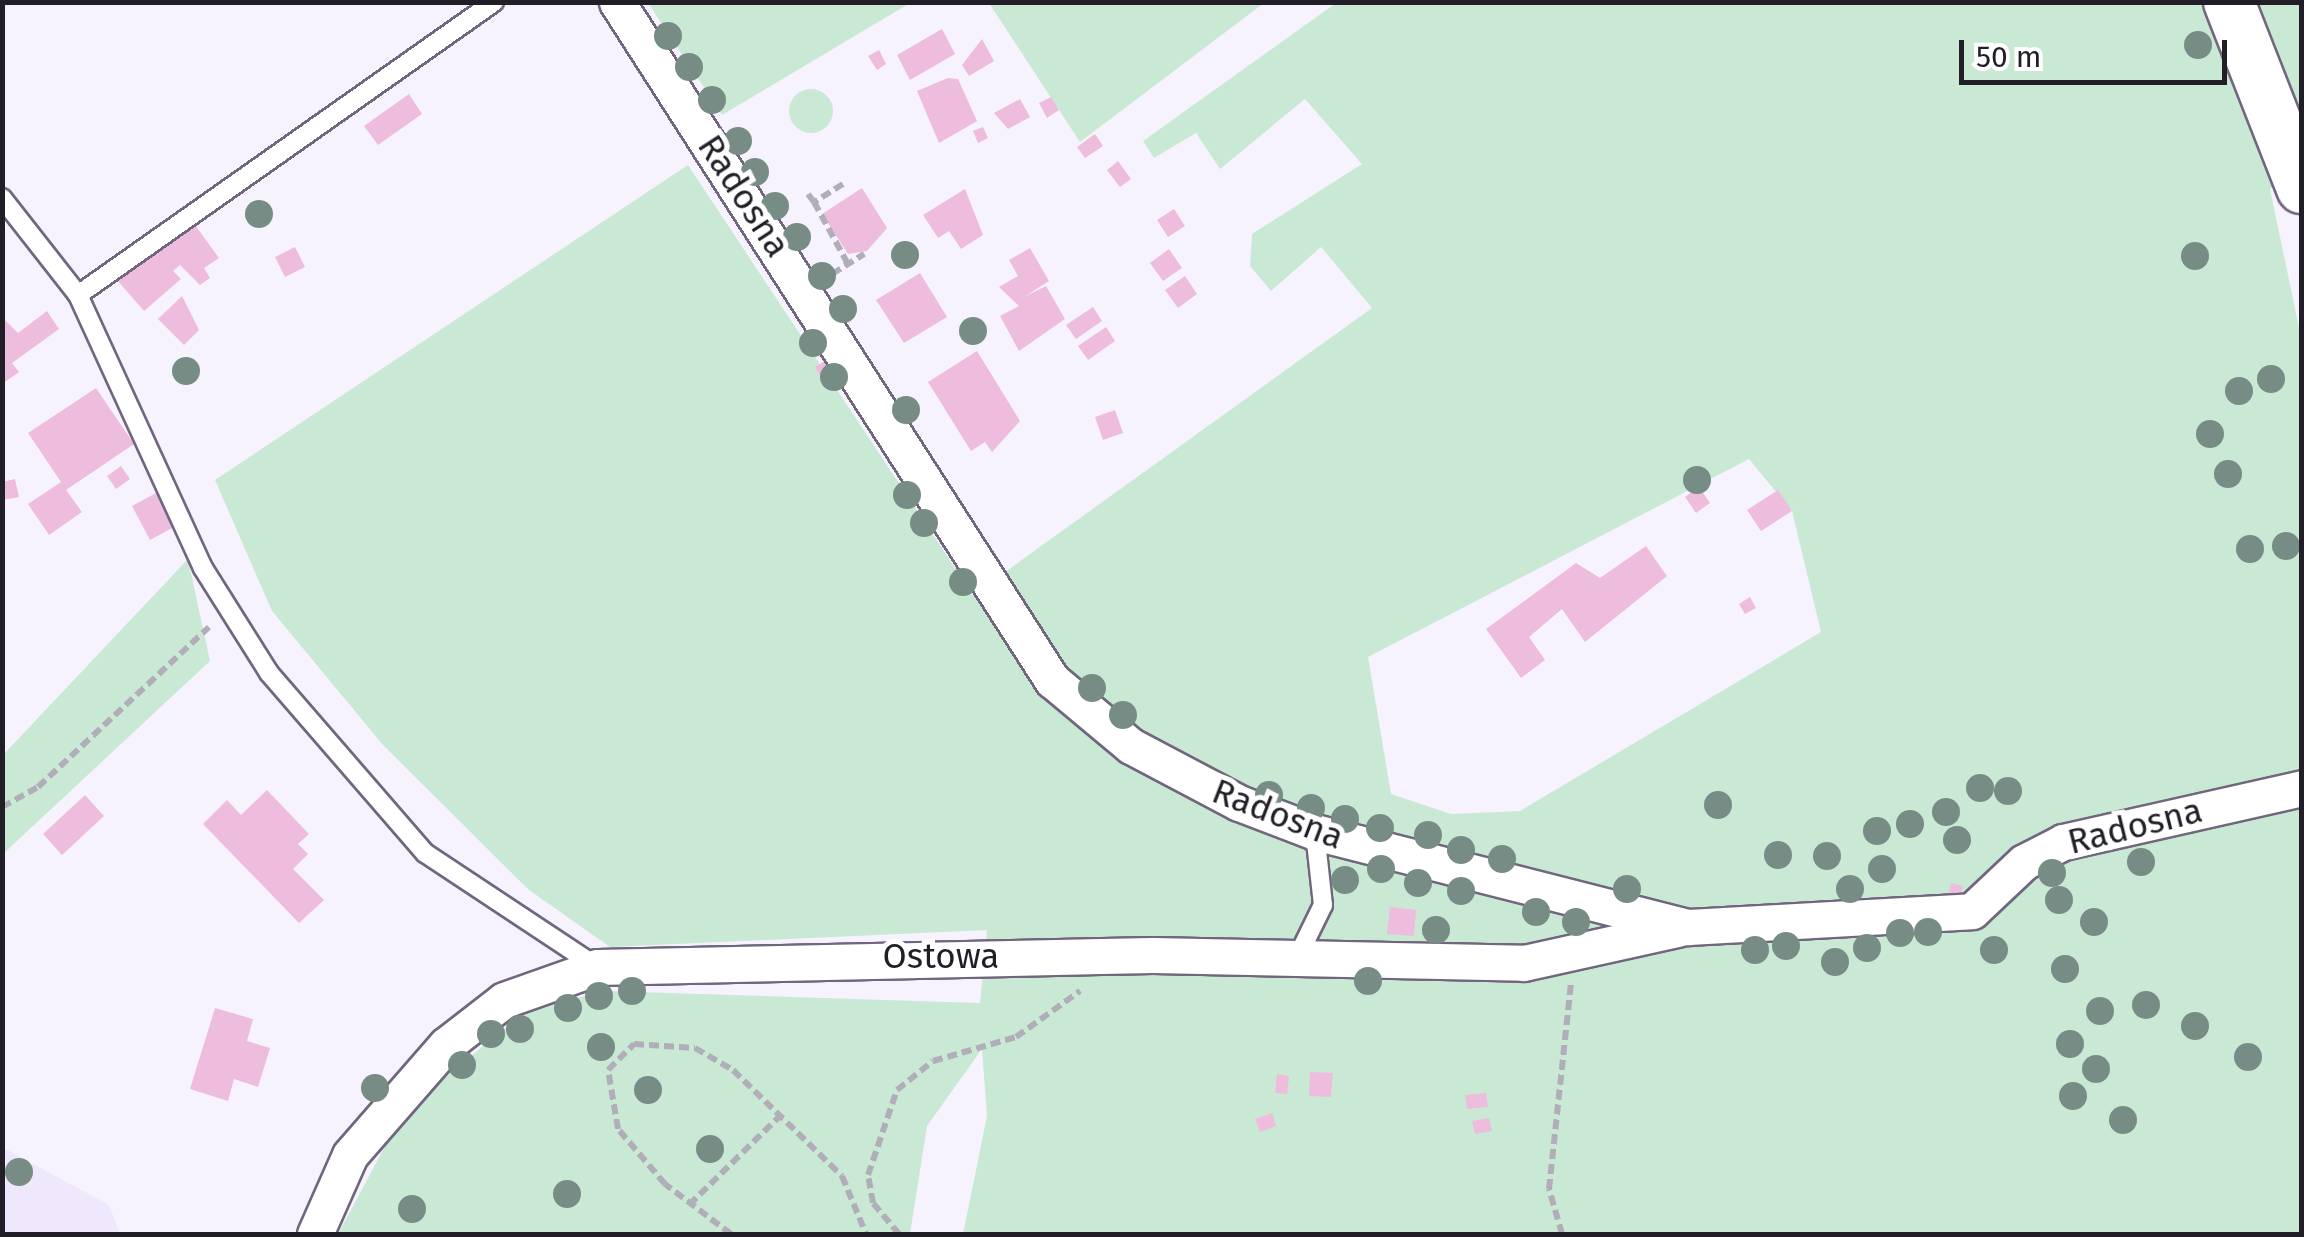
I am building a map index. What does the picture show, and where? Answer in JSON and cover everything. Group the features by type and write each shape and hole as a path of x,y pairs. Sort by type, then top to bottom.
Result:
{"main road":[{"path":"2229,2 2302,188"}],"street":[{"name":"Radosna","path":"616,2 1052,680 1131,746 1315,832 1688,926 1972,911 2024,862 2063,842 2302,788"},
{"name":"Ostowa","path":"315,1234 357,1145 446,1045 504,1000 597,967 1574,956 1688,926"}],"lane":[{"path":"78,294 494,2"},
{"path":"2,198 78,294 229,610 269,673 426,853 597,967"},
{"path":"1297,958 1323,905 1315,832"}],"path":[{"path":"814,202 843,184"},
{"path":"808,194 848,264"},
{"path":"836,272 864,254"},
{"path":"2,807 38,787 229,610"},
{"path":"1562,1234 1549,1189 1574,956"},
{"path":"899,1234 873,1203 872,1148 889,1103 916,1070 1016,1037 1094,984"},
{"path":"730,1234 689,1204 618,1129 609,1102 614,1056 654,1041 696,1048 783,1113 842,1176 866,1234"},
{"path":"689,1204 783,1113"},
{"path":"857,1208 873,1203"}],"shaded area":[{"path":"2,1147 109,1205 120,1234 3,1234"}],"green space":[{"path":"648,3 910,3 722,115"},
{"path":"989,3 1264,3 1080,142"},
{"path":"1336,3 2301,3 2301,172 2270,189 2302,342 2301,1234 963,1234 987,1116 982,1049 927,1126 910,1234 338,1234 405,1109 530,1008 607,991 980,1003 987,930 610,947 529,890 383,745 272,611 215,480 688,165 973,595 1372,308 1321,247 1271,291 1250,266 1252,234 1362,164 1305,99 1220,169 1196,133 1154,158 1143,141","holes":["1749,459 1792,511 1821,632 1520,811 1451,814 1391,794 1368,657"]},
{"path":"811,89 827,95 833,111 827,127 811,133 795,127 789,111 795,95"},
{"path":"188,559 210,661 3,854 3,755"}],"building":[{"path":"942,29 955,54 910,80 897,55"},
{"path":"982,39 994,61 969,76 962,65"},
{"path":"879,50 886,64 877,70 868,56"},
{"path":"948,78 958,79 977,121 939,143 917,91"},
{"path":"409,94 422,114 378,145 364,126"},
{"path":"1051,97 1059,110 1047,118 1039,103"},
{"path":"1020,99 1030,117 1008,129 994,113"},
{"path":"983,127 988,138 978,143 973,131"},
{"path":"1095,134 1103,146 1085,158 1077,147"},
{"path":"1118,161 1131,179 1120,187 1107,170"},
{"path":"862,188 887,228 867,251 848,254 822,214"},
{"path":"965,189 983,235 961,249 949,231 938,238 923,215"},
{"path":"1174,209 1185,226 1168,237 1157,220"},
{"path":"195,225 219,258 204,268 210,278 200,285 180,265 173,271 181,279 144,311 117,280"},
{"path":"295,247 305,267 285,277 275,257"},
{"path":"1030,248 1049,281 1024,297 1046,286 1065,319 1019,351 1000,316 1019,306 999,287 1018,276 1009,260"},
{"path":"1169,249 1182,268 1163,281 1150,263"},
{"path":"920,273 947,317 904,343 876,300"},
{"path":"1185,276 1197,294 1178,308 1165,290"},
{"path":"182,296 199,330 184,345 158,319"},
{"path":"1093,307 1102,321 1076,339 1066,325"},
{"path":"47,311 59,329 12,363 19,372 2,384 2,317 18,333"},
{"path":"1106,327 1115,341 1088,360 1078,346"},
{"path":"977,351 1020,421 992,452 985,442 971,451 928,382"},
{"path":"825,361 831,371 821,377 815,367"},
{"path":"96,388 134,444 66,490 82,512 49,535 28,504 61,482 28,433"},
{"path":"1115,410 1123,433 1103,440 1095,417"},
{"path":"121,466 130,479 116,489 107,476"},
{"path":"15,479 19,497 2,500 2,482"},
{"path":"1699,487 1710,503 1696,513 1685,497"},
{"path":"1778,490 1792,511 1761,531 1747,510"},
{"path":"156,493 174,527 150,540 132,506"},
{"path":"1646,546 1667,576 1585,642 1562,609 1529,637 1545,660 1521,678 1486,629 1576,563 1600,578"},
{"path":"1750,597 1756,608 1745,614 1739,604"},
{"path":"267,790 309,834 298,844 308,854 293,869 324,900 299,923 203,824 227,800 241,815"},
{"path":"85,795 104,816 62,855 43,834"},
{"path":"1951,883 1963,886 1960,895 1949,892"},
{"path":"1390,907 1416,910 1414,936 1387,934"},
{"path":"215,1008 253,1019 247,1041 270,1048 258,1087 234,1079 228,1101 190,1089"},
{"path":"1310,1072 1333,1073 1331,1097 1309,1096"},
{"path":"1277,1074 1289,1076 1287,1094 1275,1093"},
{"path":"1486,1093 1488,1107 1467,1109 1465,1095"},
{"path":"1272,1113 1276,1126 1260,1132 1255,1119"},
{"path":"1489,1118 1492,1131 1475,1134 1472,1121"}]}
